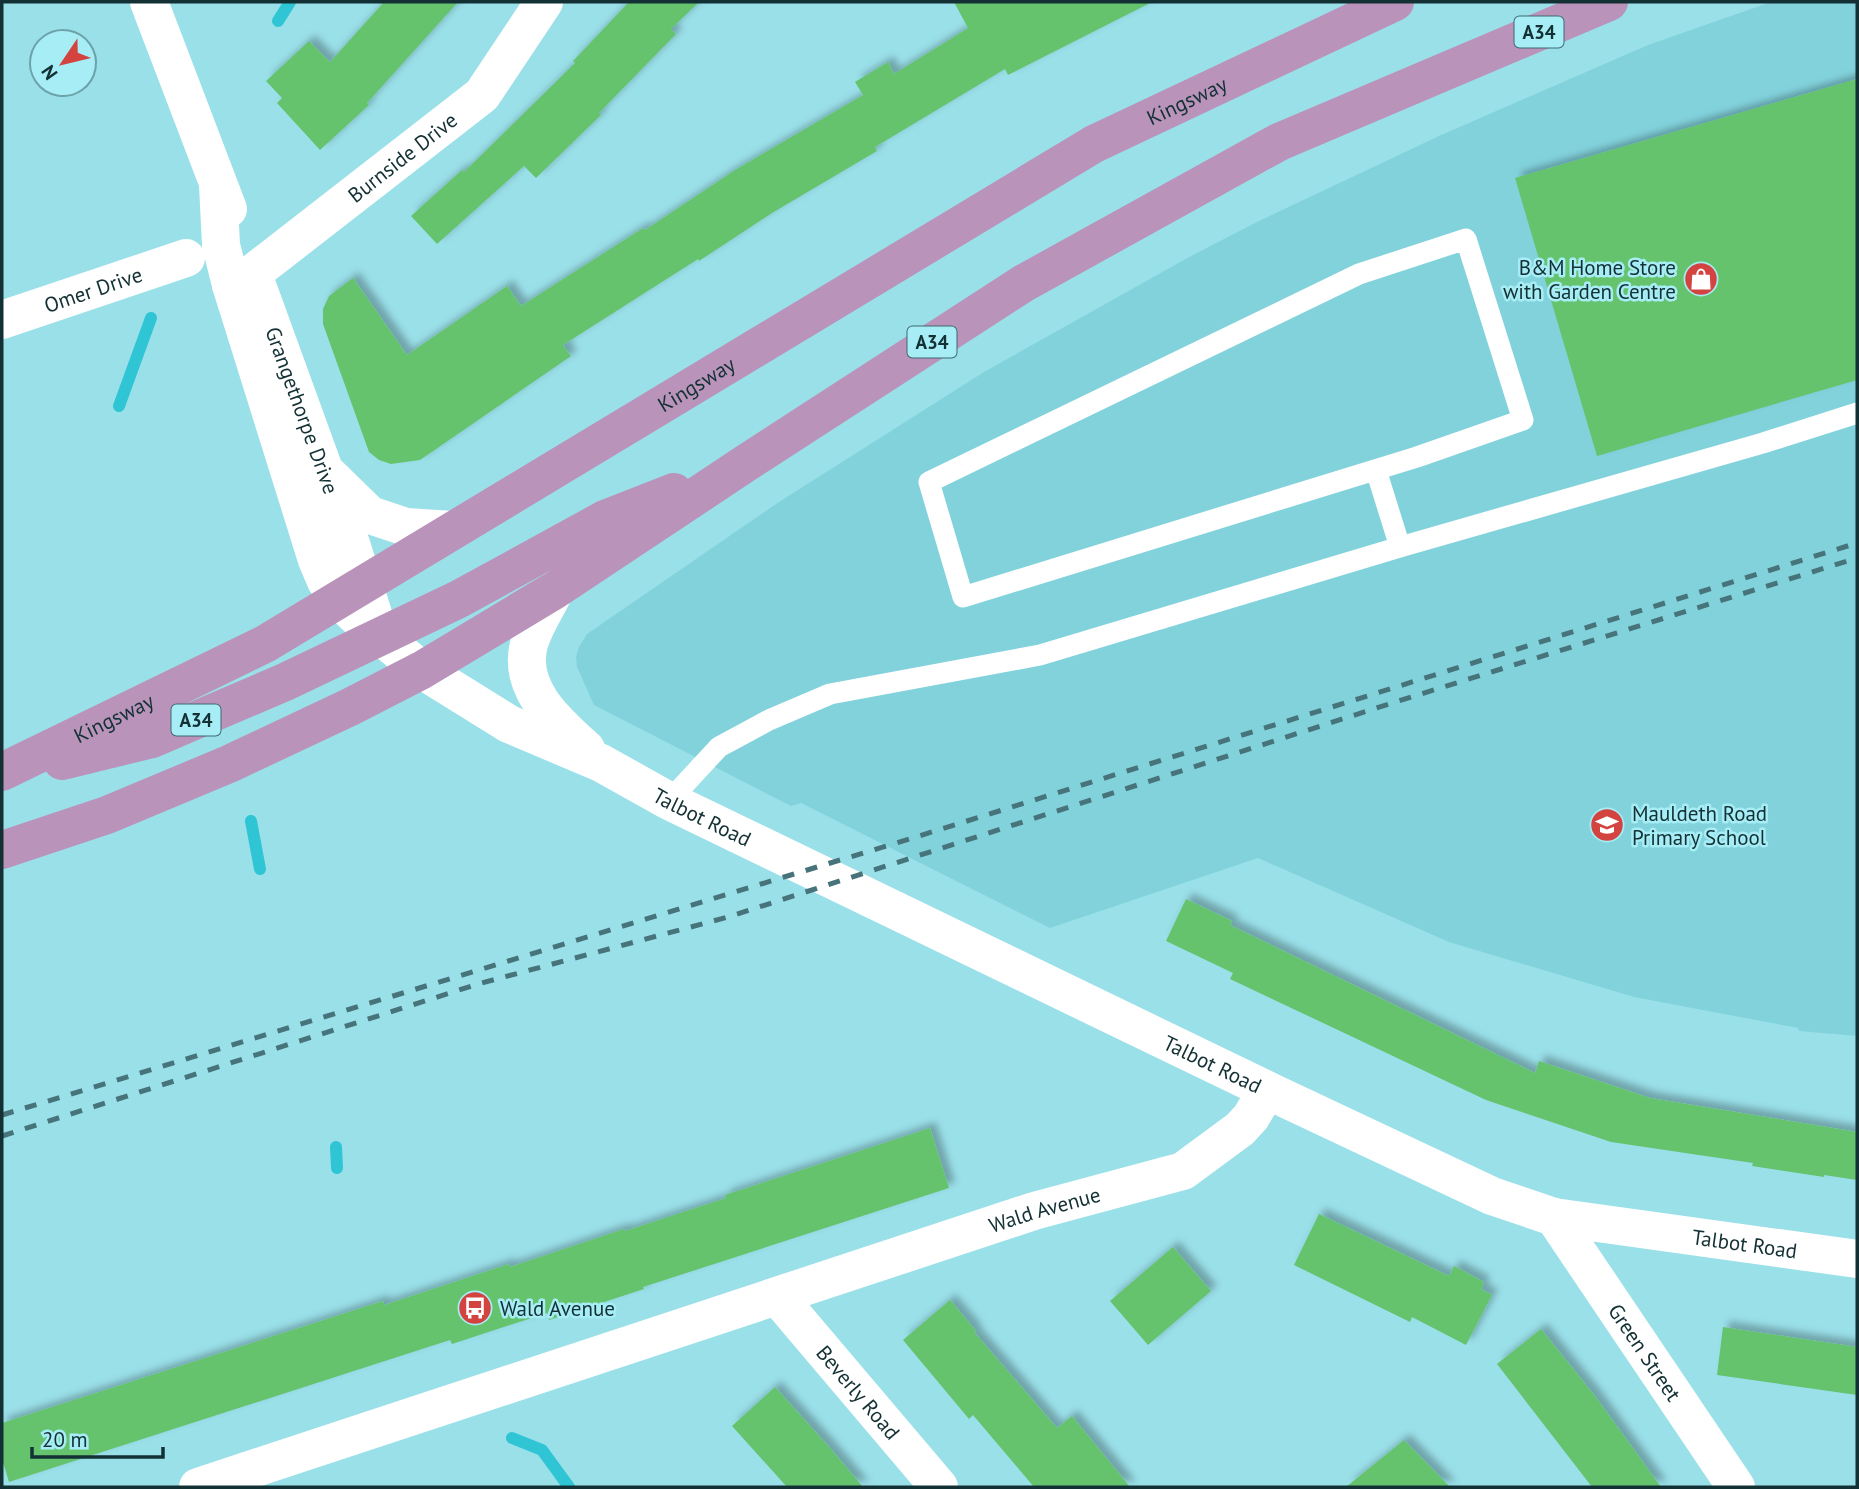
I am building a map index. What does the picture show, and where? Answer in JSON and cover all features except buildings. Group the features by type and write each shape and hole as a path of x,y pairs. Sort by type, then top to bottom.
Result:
{"highway":[{"name":"Kingsway","path":"2,774 265,644 1094,144 1395,2"},
{"name":"Kingsway","path":"2,850 107,815 229,764 422,670 555,590 1024,283 1279,142 1609,2"},
{"name":"Kingsway","path":"2,774 152,739 381,637 459,599 605,519 743,465"}],"street":[{"name":"Grangethorpe Drive","path":"149,2 218,185 222,245 242,279 324,470 351,593"},
{"name":"Burnside Drive","path":"242,279 482,95 544,2"},
{"name":"Omer Drive","path":"2,320 186,258"},
{"name":"Grangethorpe Drive","path":"242,279 317,559 326,581 351,593"},
{"path":"324,470 370,514 406,527 453,530"},
{"name":"Talbot Road","path":"555,590 530,643 527,660 534,693 555,722 601,763"},
{"name":"Talbot Road","path":"351,593 381,637 422,670 509,724 601,763 670,801 1492,1196 1554,1217 1857,1259"},
{"name":"Wald Avenue","path":"198,1487 272,1476 777,1296 1034,1211 1183,1171 1240,1129 1251,1117 1267,1090"},
{"name":"Green Street","path":"1554,1217 1736,1487"},
{"name":"Beverly Road","path":"777,1296 939,1487"}],"lane":[{"path":"1466,239 1523,420 1376,470 963,597 929,482 1359,274 1466,239"},
{"path":"670,801 719,747 769,720 830,694 1041,655 1857,413"},
{"path":"1376,470 1400,547"}],"shaded area":[{"path":"1771,2 1857,2 1857,1036 1799,1031 1798,1028 1634,997 1449,942 1258,858 1050,928 801,803 791,806 594,705 577,667 576,657 587,634 779,502 984,372 1191,256 1439,136 1648,45"}],"waterway":[{"path":"278,21 290,2"},
{"path":"119,406 151,318"},
{"path":"251,821 260,869"},
{"path":"336,1147 337,1168"},
{"path":"512,1438 542,1450 569,1487"}],"railway":[{"path":"2,1115 919,836 1857,543"},
{"path":"2,1136 478,984 728,917 1392,703 1857,558"}],"place":[{"name":"B&M Home Store with Garden Centre","path":"1701,279"},
{"name":"Mauldeth Road Primary School","path":"1607,825"},
{"name":"Wald Avenue","path":"475,1308"}]}
